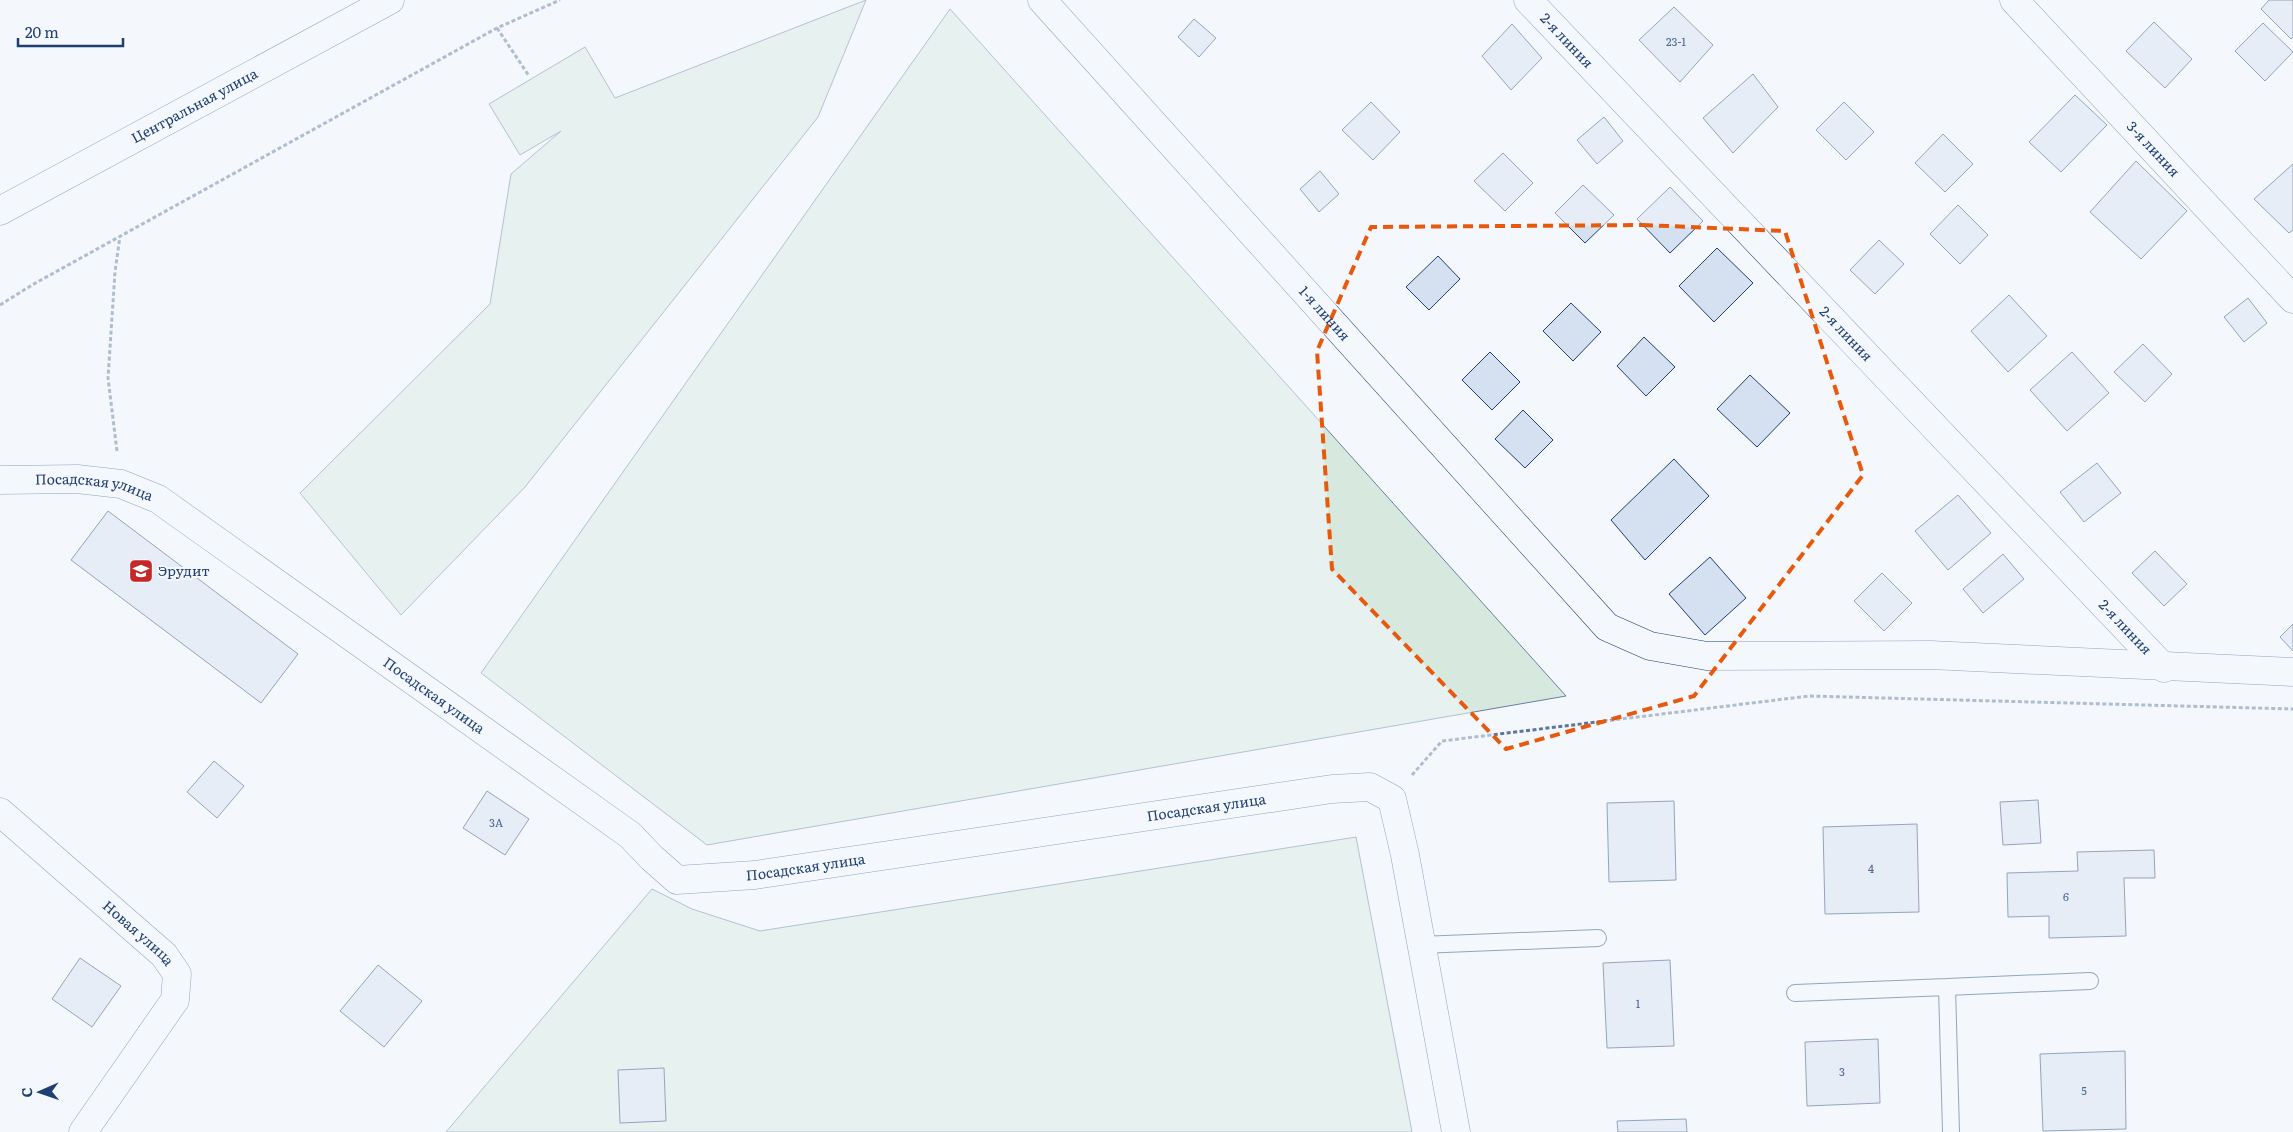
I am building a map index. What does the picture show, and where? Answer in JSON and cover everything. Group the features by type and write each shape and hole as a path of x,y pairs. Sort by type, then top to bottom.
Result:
{"street":[{"name":"Центральная улица","path":"0,211 390,0"},
{"name":"1-я линия","path":"1042,0 1608,627 1650,646 1707,656 1930,655 2164,668"},
{"name":"2-я линия","path":"1528,0 2164,668"},
{"name":"3-я линия","path":"2014,0 2293,299"},
{"name":"Посадская улица","path":"0,480 77,479 121,484 158,499 614,823 630,835 677,880 755,875 1332,789 1370,787 1392,798"},
{"path":"2164,668 2293,672"},
{"path":"1392,798 1456,1132"},
{"name":"Новая улица","path":"0,812 164,956 177,974 175,1000 83,1132"}],"lane":[{"path":"1420,945 1598,938"},
{"path":"1795,993 2090,980"},
{"path":"1946,987 1951,1132"}],"path":[{"path":"0,305 120,236 496,28 560,0"},
{"path":"496,28 529,76"},
{"path":"120,236 114,272 108,378 121,484"},
{"path":"1392,798 1442,741 1809,696 2293,709"}],"highlighted area":[{"path":"1643,225 1785,231 1863,475 1694,696 1506,749 1332,569 1317,351 1371,227"}],"shaded area":[{"path":"866,0 818,117 525,487 401,615 300,493 490,304 511,174 561,131 520,155 489,104 585,47 615,98"},
{"path":"950,9 1566,696 707,845 481,673"},
{"path":"1356,837 1412,1132 446,1132 652,889 692,909 760,931"}],"building":[{"path":"2269,0 2293,0 2293,37 2291,39 2261,9"},
{"path":"1674,7 1713,45 1680,82 1639,40"},
{"path":"1194,19 1216,38 1199,57 1178,37"},
{"path":"2154,22 2192,59 2165,88 2126,51"},
{"path":"2263,23 2293,52 2265,81 2235,51"},
{"path":"1512,24 1542,58 1511,90 1482,56"},
{"path":"1753,74 1778,107 1733,153 1703,118"},
{"path":"2075,95 2107,125 2061,172 2029,142"},
{"path":"1371,102 1400,132 1373,160 1342,130"},
{"path":"1844,102 1874,132 1846,160 1816,130"},
{"path":"1604,117 1623,141 1597,164 1577,140"},
{"path":"1943,134 1973,164 1945,192 1915,163"},
{"path":"1503,153 1533,183 1505,211 1474,181"},
{"path":"2136,161 2187,211 2141,259 2090,212"},
{"path":"2293,164 2293,230 2289,233 2254,199"},
{"path":"1320,171 1339,194 1319,212 1300,189"},
{"path":"1583,185 1614,215 1585,243 1555,213"},
{"path":"1670,187 1703,221 1670,253 1637,219"},
{"path":"1958,205 1988,235 1960,264 1930,234"},
{"path":"1879,240 1904,264 1875,294 1850,270"},
{"path":"1717,248 1753,283 1714,322 1679,286"},
{"path":"1438,256 1460,279 1429,310 1406,287"},
{"path":"2009,295 2047,336 2008,372 1971,331"},
{"path":"2248,298 2267,323 2244,342 2224,317"},
{"path":"1571,303 1601,332 1573,361 1543,331"},
{"path":"1644,337 1675,367 1646,396 1617,366"},
{"path":"2143,344 2172,374 2145,402 2114,372"},
{"path":"1490,352 1520,382 1492,410 1462,380"},
{"path":"2072,352 2109,393 2067,431 2030,390"},
{"path":"1750,375 1790,413 1757,447 1717,409"},
{"path":"1523,410 1553,440 1525,468 1495,439"},
{"path":"1674,459 1709,496 1645,560 1611,520"},
{"path":"2097,463 2121,493 2084,522 2060,492"},
{"path":"1958,495 1991,533 1948,570 1915,531"},
{"path":"108,511 298,654 261,703 71,560"},
{"path":"2155,551 2187,584 2164,606 2132,573"},
{"path":"2003,554 2024,579 1983,613 1963,589"},
{"path":"1710,557 1746,598 1705,635 1669,594"},
{"path":"1882,573 1912,603 1884,631 1854,601"},
{"path":"2293,624 2293,651 2280,637"},
{"path":"214,761 244,786 217,818 187,792"},
{"path":"487,791 529,819 505,855 463,828"},
{"path":"2038,800 2041,843 2003,845 2000,802"},
{"path":"1674,801 1676,880 1609,882 1607,803"},
{"path":"1917,824 1919,912 1825,914 1823,827"},
{"path":"2154,850 2155,878 2124,878 2126,936 2049,938 2049,916 2008,917 2007,873 2078,871 2077,852"},
{"path":"80,958 121,986 92,1027 52,999"},
{"path":"1670,960 1674,1046 1607,1048 1603,963"},
{"path":"378,965 422,1001 384,1047 340,1011"},
{"path":"1878,1039 1880,1103 1807,1106 1805,1042"},
{"path":"2125,1051 2126,1129 2043,1131 2040,1054"},
{"path":"664,1068 666,1121 620,1123 618,1070"},
{"path":"1686,1119 1687,1132 1618,1132 1617,1121"}],"place":[{"name":"Эрудит","path":"141,571"}]}
